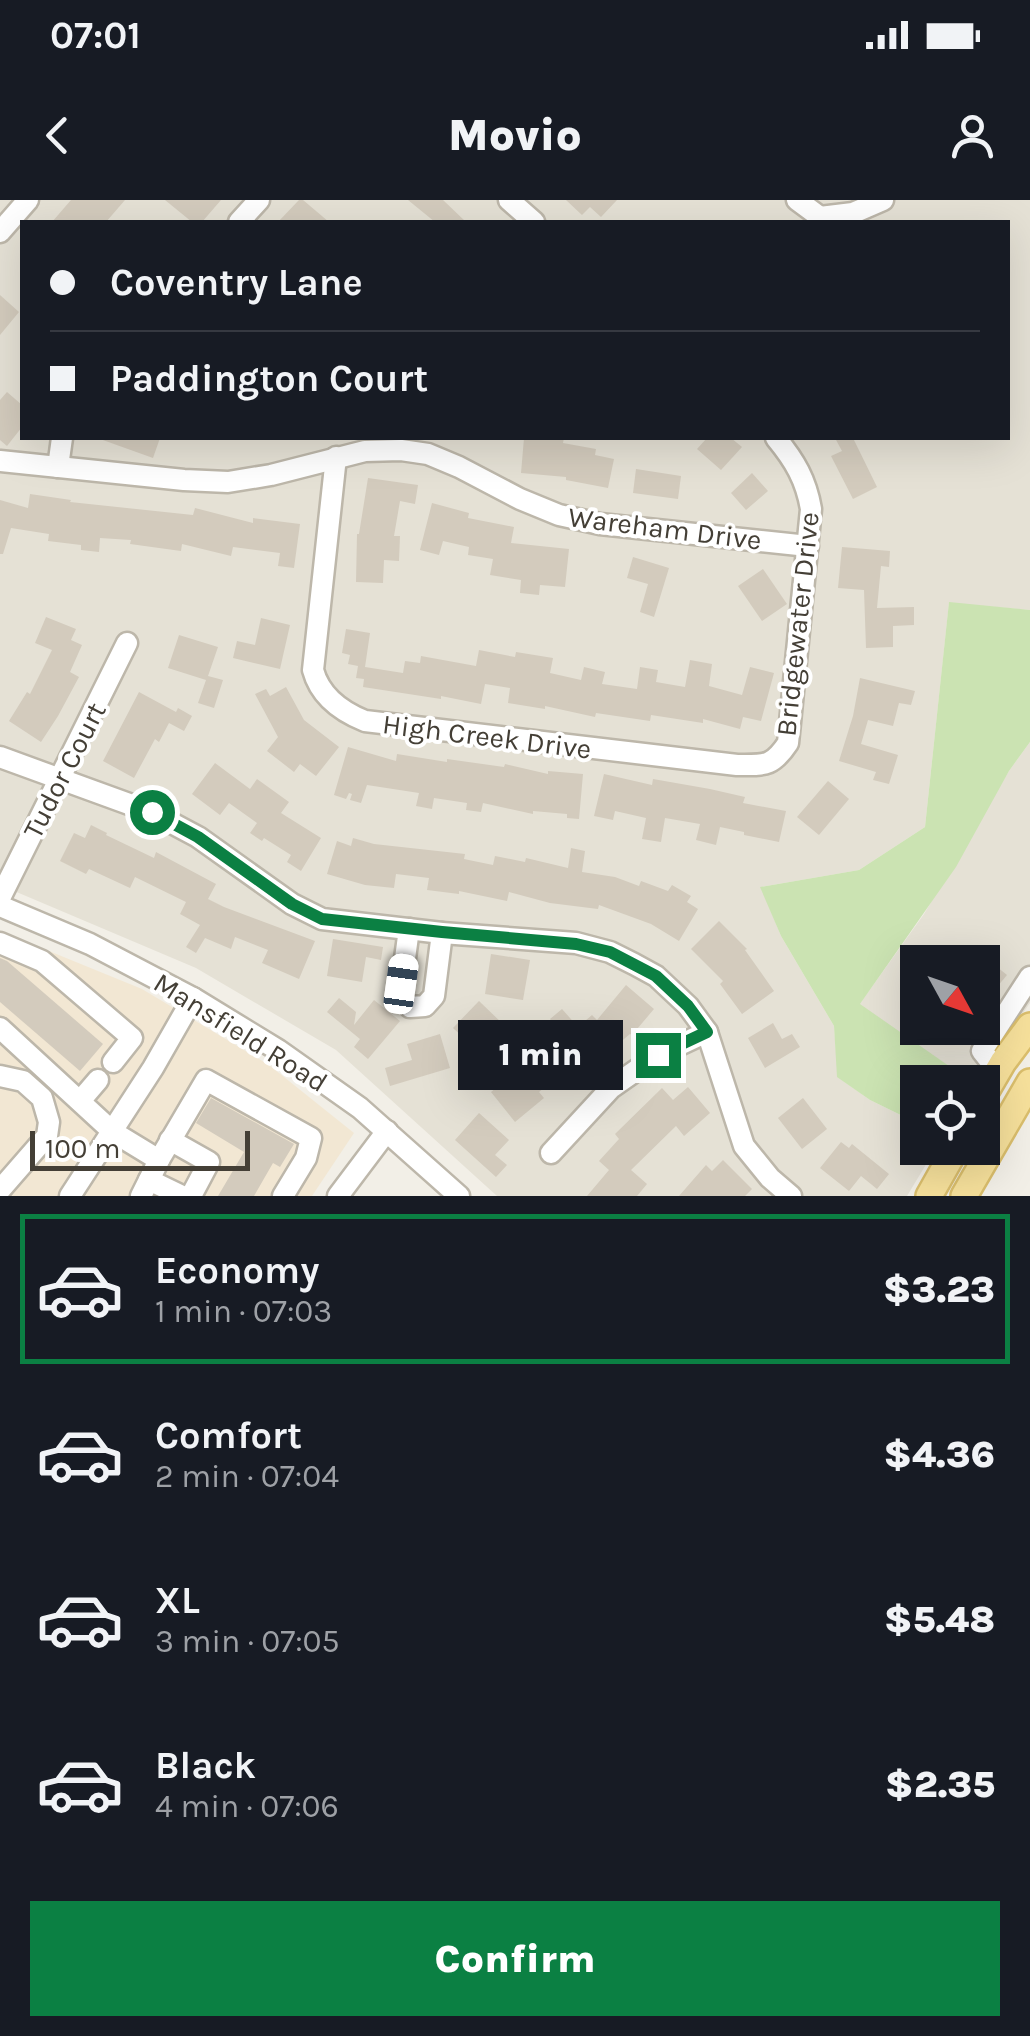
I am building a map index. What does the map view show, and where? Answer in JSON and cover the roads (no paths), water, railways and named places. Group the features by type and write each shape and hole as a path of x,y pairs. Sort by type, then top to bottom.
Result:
{"main road":[{"path":"1000,1067 1030,1026"},
{"path":"964,1196 1030,1082"},
{"path":"929,1196 946,1165"}],"street":[{"path":"0,232 28,200"},
{"path":"241,220 258,200"},
{"path":"509,200 532,220"},
{"path":"796,200 820,217 853,213 883,200"},
{"path":"58,467 62,440"},
{"name":"Bridgewater Drive","path":"778,440 796,462 807,486 811,510 788,743 778,758"},
{"name":"Wareham Drive","path":"0,461 228,482 365,451 401,450 428,454 459,466 559,515 600,524 808,546"},
{"name":"High Creek Drive","path":"336,457 312,670 324,696 350,715 365,722 737,765 766,765 778,758"},
{"name":"Tudor Court","path":"0,898 127,643"},
{"path":"0,757 152,812 198,837 292,904 322,919 576,944 610,952 656,976 688,1006 707,1032 744,1146 788,1195"},
{"name":"Mansfield Road","path":"0,906 90,944 193,998 278,1050 360,1108 458,1196"},
{"path":"409,929 400,995 410,1007 425,1006 434,996 442,932"},
{"path":"0,943 42,961 132,1038 113,1062"},
{"path":"994,1065 982,1051 1030,977"},
{"path":"70,1196 193,998"},
{"path":"0,1028 113,1132 159,1160"},
{"path":"550,1153 611,1088 658,1055 707,1032"},
{"path":"0,1076 23,1081 42,1098 49,1122 47,1136 0,1190"},
{"path":"80,1102 98,1080"},
{"path":"182,1196 145,1188 206,1080 311,1138 306,1158 282,1196"},
{"path":"338,1196 387,1131"},
{"path":"170,1140 209,1162 191,1196"}]}
